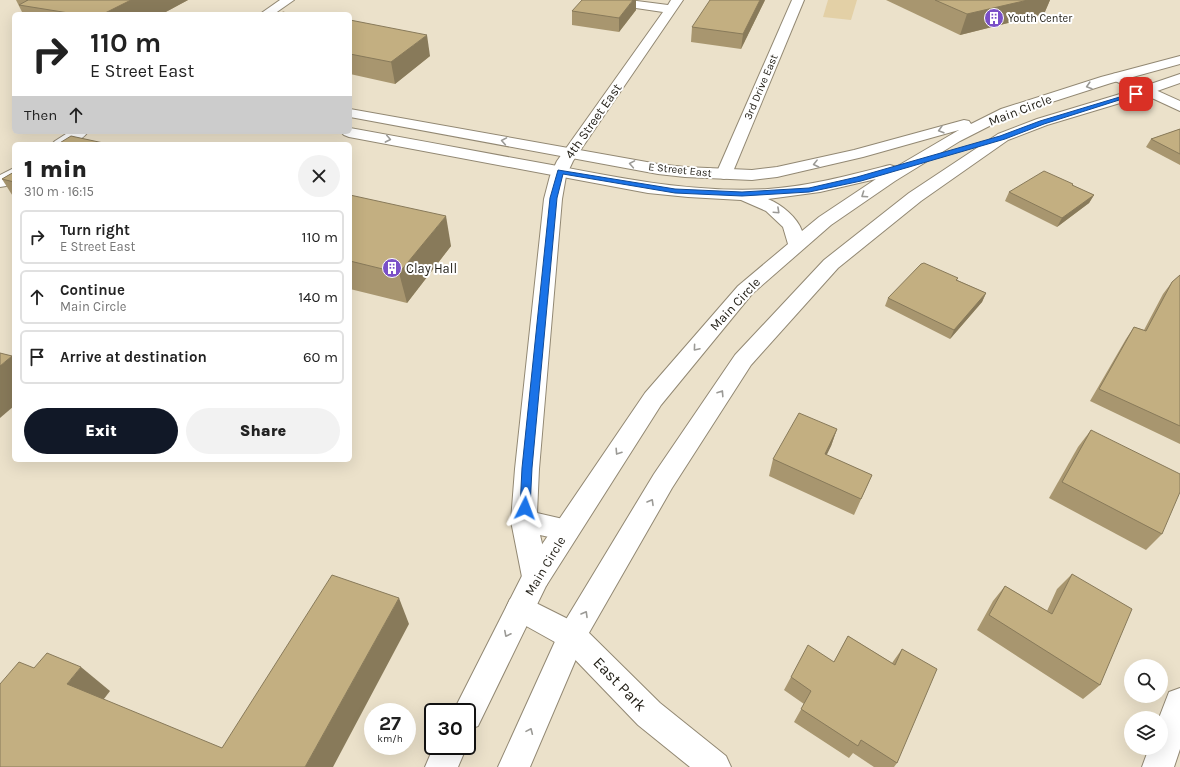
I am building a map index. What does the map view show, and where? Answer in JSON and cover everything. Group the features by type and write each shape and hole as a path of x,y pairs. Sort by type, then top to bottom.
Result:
{"street":[{"path":"269,12 288,0"},
{"path":"602,0 674,5"},
{"name":"3rd Drive East","path":"724,174 798,0"},
{"name":"4th Street East","path":"536,577 524,522 527,468 553,198 560,171 570,153 674,5"},
{"name":"Main Circle","path":"472,703 536,577 652,399 745,290 824,221 954,138 1006,112 1118,77 1180,60"},
{"path":"1118,77 1180,107"},
{"name":"Main Circle","path":"514,767 572,636 663,481 742,360 831,264 915,197 1003,137 1042,122 1145,91 1180,78"},
{"name":"E Street East","path":"352,114 673,171 752,175 809,166 1006,112"},
{"name":"E Street East","path":"352,133 675,191 742,194 809,190 858,179 1003,137"},
{"path":"63,142 77,134"},
{"path":"0,182 12,174"},
{"path":"742,194 772,207 791,225 797,244"},
{"path":"524,522 567,530"},
{"name":"East Park","path":"520,608 572,636 649,714 715,767"},
{"path":"1158,767 1180,703"},
{"path":"441,767 447,755"}],"shaded area":[{"path":"828,0 857,0 851,20 823,17"}],"building":[{"path":"28,0 131,0 107,12 63,12 19,5"},
{"path":"582,0 633,0 619,18 572,11"},
{"path":"710,0 760,0 743,34 692,27"},
{"path":"935,0 1028,0 967,14"},
{"path":"352,20 427,35 391,62 352,54"},
{"path":"1180,129 1180,154 1151,139"},
{"path":"71,136 99,142 61,142"},
{"path":"1044,171 1094,195 1062,218 1009,192"},
{"path":"12,173 12,182 2,179"},
{"path":"352,195 446,216 399,273 352,261"},
{"path":"924,263 958,278 956,280 986,293 954,330 888,298 921,264"},
{"path":"1180,275 1180,426 1099,389 1134,327 1146,331 1172,282"},
{"path":"0,353 12,356 0,366"},
{"path":"799,413 837,429 825,454 872,475 861,499 773,459"},
{"path":"1091,430 1180,474 1180,492 1162,534 1062,482"},
{"path":"1072,574 1132,609 1100,685 989,615 1005,586 1052,614"},
{"path":"332,575 399,598 305,767 0,767 0,684 19,662 34,668 47,653 81,667 67,684 222,748"},
{"path":"848,636 895,665 902,649 937,669 897,763 861,740 858,746 801,709 811,691 791,677 808,645 834,662"}],"place":[{"name":"Youth Center","path":"994,18"},
{"name":"Clay Hall","path":"392,268"}],"route":[{"path":"525,508 527,468 553,198 560,171 648,188 675,191 742,194 809,190 858,179 1003,137 1042,122 1136,94"}]}
